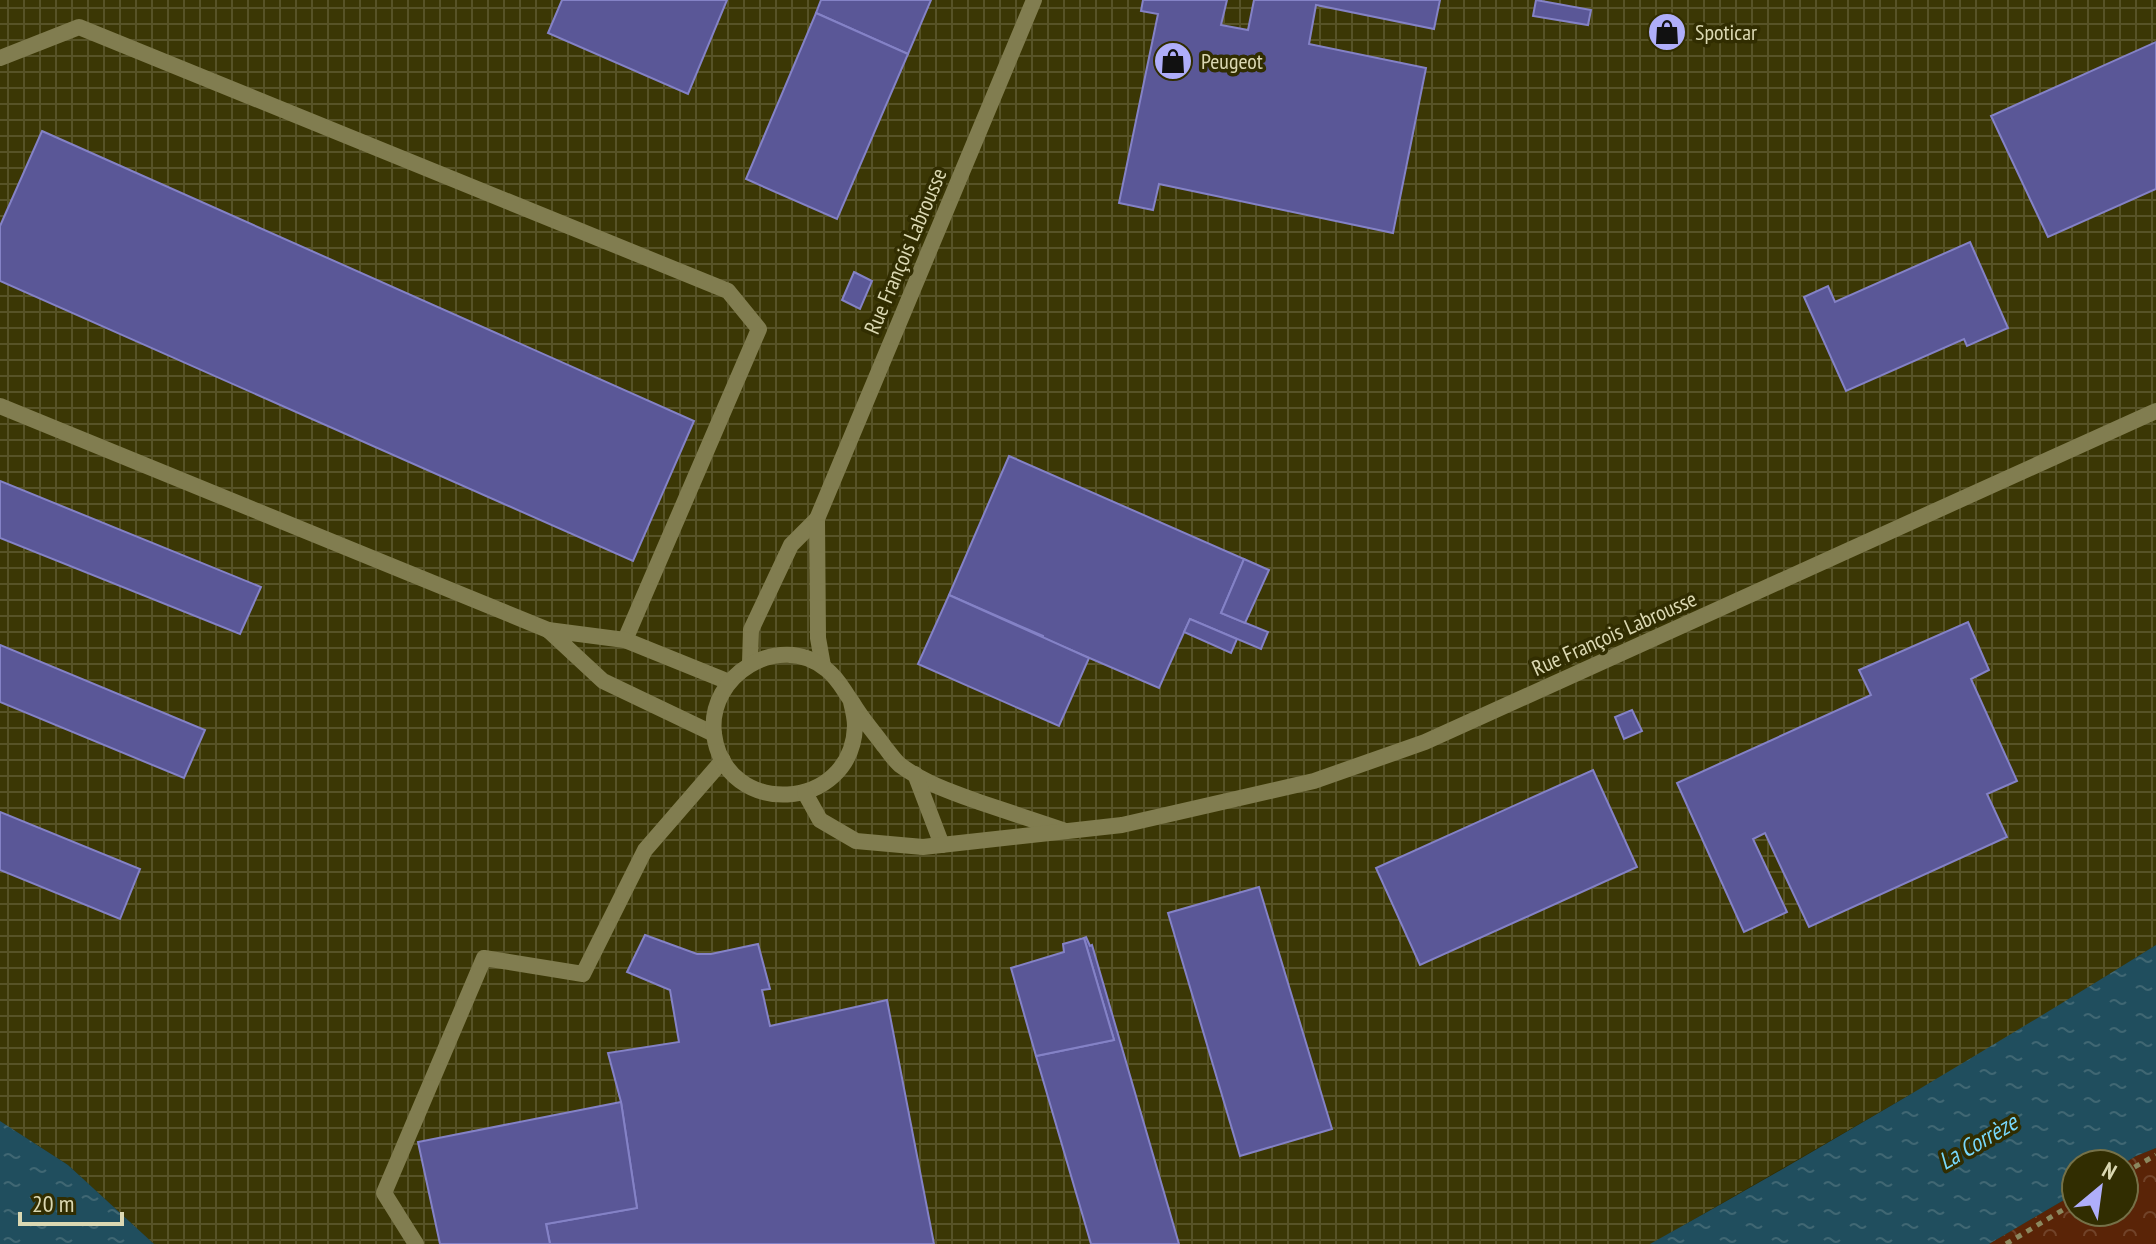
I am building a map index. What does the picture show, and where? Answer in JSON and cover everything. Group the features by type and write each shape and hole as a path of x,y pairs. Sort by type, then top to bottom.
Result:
{"street":[{"name":"Rue François Labrousse","path":"750,663 751,630 791,545 817,519 1034,0"},
{"path":"0,58 79,27 728,291 759,329 625,640"},
{"path":"0,406 548,630 625,640 729,682"},
{"name":"Rue François Labrousse","path":"805,793 820,820 856,841 923,847 1122,825 1314,781 1425,742 2156,411"},
{"name":"Rue François Labrousse","path":"817,519 818,638 823,666 840,682 851,702 898,764 942,789 1068,832"},
{"path":"548,630 603,681 714,734"},
{"path":"823,666 800,657 774,655 750,663 729,682 716,706 714,734 723,760 738,779 758,791 781,796 805,793 825,783 842,767 852,747 855,724 851,702"},
{"path":"416,1244 384,1193 484,958 583,974 645,850 723,760"},
{"name":"Rue François Labrousse","path":"915,774 942,845"}],"path":[{"path":"2006,1244 2060,1212"}],"shaded area":[{"path":"0,0 2156,0 2156,945 1987,1050 1651,1244 154,1244 68,1165 0,1121"}],"green space":[{"path":"2156,1148 2156,1244 1989,1244 2060,1202 2060,1228 2140,1228 2140,1154"}],"water":[{"name":"La Corrèze","path":"2156,945 2156,1148 2140,1154 2140,1148 2060,1148 2060,1202 1989,1244 1650,1244 1778,1172"},
{"path":"0,1121 68,1165 154,1244 0,1244"}],"building":[{"path":"562,0 727,0 688,94 548,33"},
{"path":"821,0 931,0 908,54 816,13"},
{"path":"1143,0 1227,0 1221,25 1248,30 1254,0 1440,0 1434,29 1316,5 1309,44 1426,68 1393,233 1159,184 1153,210 1119,203 1158,14 1141,11"},
{"path":"1536,0 1591,10 1588,25 1533,16"},
{"path":"816,13 908,54 837,219 746,179"},
{"path":"2156,42 2156,189 2048,237 1991,116"},
{"path":"42,131 694,421 633,561 0,281 0,226"},
{"path":"1970,242 2008,328 1967,346 1964,339 1846,391 1804,297 1828,286 1835,302"},
{"path":"854,272 872,281 860,309 842,300"},
{"path":"1009,456 1244,559 1221,613 1268,632 1261,649 1190,619 1159,688 949,595"},
{"path":"0,481 261,587 240,634 0,538"},
{"path":"1244,559 1269,570 1245,623 1221,613"},
{"path":"949,595 1089,658 1059,726 918,664"},
{"path":"1190,619 1237,639 1231,653 1184,632"},
{"path":"1968,622 1989,670 1971,679 2017,781 1987,794 2007,837 1809,927 1765,833 1753,839 1787,912 1744,932 1677,783 1871,695 1859,670"},
{"path":"0,645 205,730 184,778 0,702"},
{"path":"1632,710 1642,731 1624,739 1615,717"},
{"path":"1593,770 1637,867 1420,965 1376,868"},
{"path":"0,812 140,869 120,919 0,870"},
{"path":"1259,887 1332,1129 1240,1156 1168,913"},
{"path":"645,935 697,954 758,944 770,989 762,990 770,1026 887,1000 934,1244 550,1244 546,1224 637,1208 621,1102 608,1053 679,1042 670,990 627,972"},
{"path":"1086,937 1092,945 1179,1244 1091,1244 1036,1056 1114,1040"},
{"path":"1084,938 1114,1040 1036,1056 1011,968 1064,952 1063,944"},
{"path":"621,1102 637,1208 546,1224 550,1244 440,1244 418,1142"}],"place":[{"name":"Spoticar","path":"1667,32"},
{"name":"Peugeot","path":"1173,61"}]}
